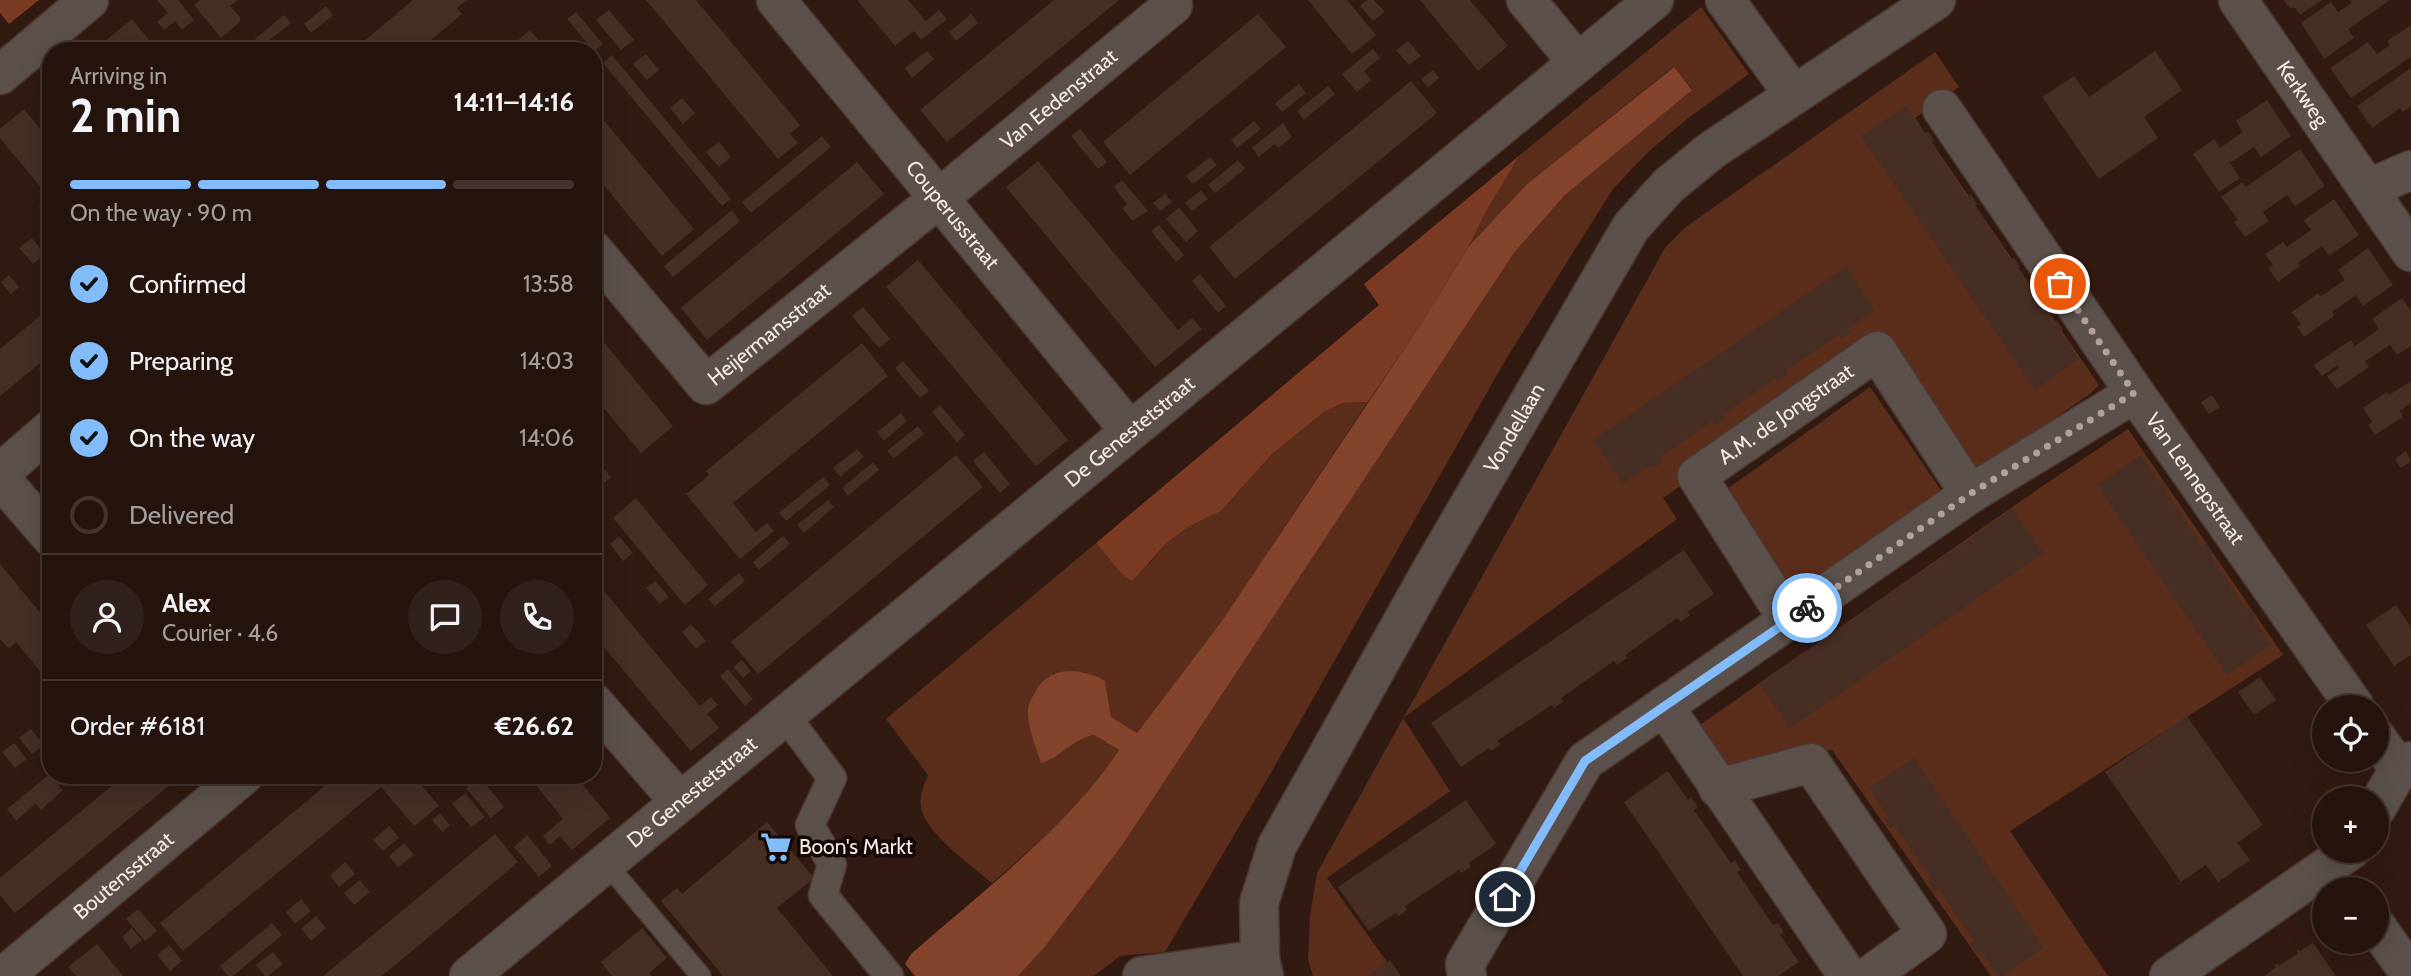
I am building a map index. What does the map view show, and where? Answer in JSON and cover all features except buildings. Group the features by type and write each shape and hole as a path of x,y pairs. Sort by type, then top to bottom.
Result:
{"street":[{"path":"53,42 89,0"},
{"name":"Couperusstraat","path":"776,0 1130,431"},
{"name":"Van Eedenstraat","path":"938,199 1173,5 1168,0"},
{"path":"1526,0 1578,63"},
{"name":"De Genestetstraat","path":"469,976 1654,0"},
{"path":"1725,0 1794,95"},
{"name":"Vondellaan","path":"1262,967 1259,903 1277,846 1421,588 1631,227 1669,185 1712,150 1936,0"},
{"name":"Kerkweg","path":"2238,0 2411,252"},
{"path":"0,75 42,53"},
{"name":"Van Lennepstraat","path":"1942,109 2134,393 2347,695"},
{"path":"2368,189 2411,170"},
{"name":"Heijermansstraat","path":"602,261 706,385 938,199"},
{"name":"A.M. de Jongstraat","path":"1789,621 1696,476 1877,351 1970,494"},
{"path":"1467,976 1465,964 1585,761 1970,494 2134,393"},
{"path":"0,472 42,437"},
{"path":"0,478 42,527"},
{"path":"1664,706 1848,976"},
{"path":"602,712 680,802"},
{"path":"785,715 832,778 810,825 832,864 823,895 889,976"},
{"path":"2389,750 2405,765 2389,789"},
{"path":"1718,788 1811,763 1927,934 1869,976"},
{"name":"Boutensstraat","path":"4,976 233,784"},
{"path":"2169,976 2345,868"},
{"path":"2389,944 2411,975"},
{"path":"1142,976 1262,967"}],"lane":[{"name":"De Genestetstraat","path":"606,863 701,976"}],"shaded area":[{"path":"0,0 39,0 9,24 0,13"},
{"path":"1701,7 1749,74 1687,119 1648,152 1613,189 1506,359 1269,776 1165,952 1120,956 1094,976 1018,976 1044,948 1123,844 1514,253 1565,195 1692,89 1673,67 1527,184 1469,246 1485,213 1520,155"},
{"path":"1935,52 1959,87 1915,118 2099,385 2090,394 1988,464 1976,469 1887,340 1663,498 1677,519 1404,718 1665,248 1687,226"},
{"path":"1674,67 1692,90 1565,195 1514,253 1123,844 1044,948 1018,976 915,976 905,964 911,954 1050,832 1099,778 1119,750 1094,735 1078,741 1054,758 1041,763 1030,729 1028,709 1043,681 1059,672 1078,671 1105,681 1111,717 1137,733 1221,622 1417,330 1469,246 1527,184"},
{"path":"1520,155 1485,213 1469,246 1368,402 1343,403 1324,412 1272,454 1221,511 1188,527 1167,543 1132,581 1120,572 1096,543 1379,305 1364,284"},
{"path":"1870,387 1943,493 1790,602 1716,497"},
{"path":"1368,402 1221,622 1137,733 1111,717 1105,681 1084,672 1053,673 1048,761 1082,737 1094,735 1119,750 1092,787 1044,837 992,883 950,848 924,817 921,795 928,775 886,719 1096,543 1120,572 1149,564 1167,543 1188,527 1221,511 1272,454 1324,412 1343,403"},
{"path":"2128,429 2283,655 2010,831 2108,976 1991,976 1832,750 1724,766 1697,727"},
{"path":"1403,718 1450,791 1327,878 1397,976 1313,976 1308,959 1310,916 1317,873"}],"way so far":[{"path":"1807,608 1970,494 2134,393 2060,284"}],"place":[{"name":"Boon's Markt","path":"776,847"}],"route":[{"path":"1505,897 1585,761 1807,608"}]}
